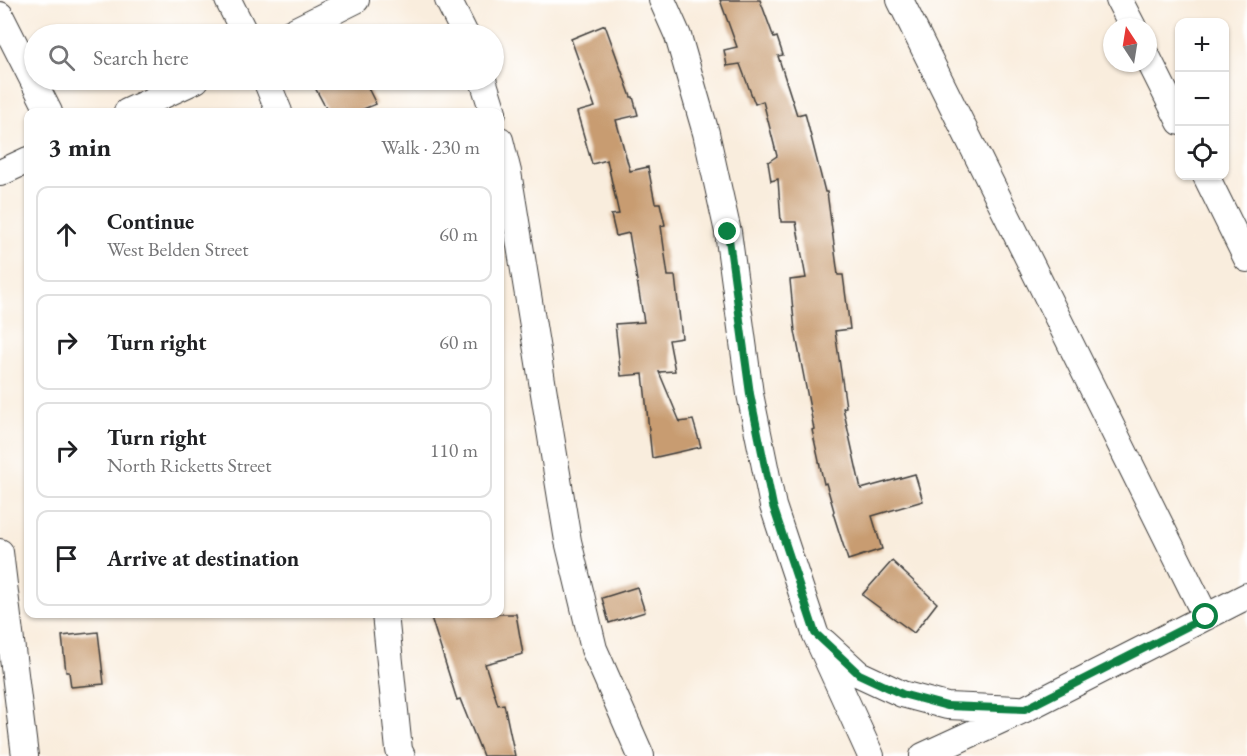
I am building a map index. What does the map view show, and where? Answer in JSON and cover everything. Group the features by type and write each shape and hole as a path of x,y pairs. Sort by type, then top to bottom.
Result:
{"street":[{"path":"228,0 240,24"},
{"path":"308,24 356,0"},
{"path":"448,0 460,24"},
{"path":"662,0 678,36 706,133 728,232 750,394 773,506 815,633 870,756"},
{"path":"900,0 1206,617"},
{"path":"1119,0 1128,18"},
{"path":"0,15 24,63"},
{"path":"1155,72 1175,114"},
{"path":"38,90 47,108"},
{"path":"136,108 174,90"},
{"path":"270,90 277,108"},
{"path":"486,90 492,108"},
{"path":"504,156 568,541 594,649 641,756"},
{"path":"0,173 24,162"},
{"path":"1208,180 1247,259"},
{"path":"0,552 25,756"},
{"path":"923,756 1025,709 1247,596"},
{"path":"385,618 399,750 402,756"},
{"path":"815,633 859,674 902,694 947,706 1025,709"}],"building":[{"path":"720,0 760,0 783,55 778,56 797,115 805,113 825,192 827,192 838,275 843,275 850,329 835,331 846,407 843,408 861,489 915,474 923,501 872,516 882,549 848,560 826,483 824,484 795,331 790,280 806,278 796,222 781,222 778,179 771,181 768,162 777,156 763,101 755,104 740,64 727,66 724,50 737,47"},
{"path":"605,25 638,115 616,120 630,171 648,167 655,203 660,203 665,225 661,226 668,276 675,276 682,338 669,340 675,371 659,372 680,422 693,420 701,447 652,458 643,374 621,376 615,324 644,322 629,233 616,236 611,215 619,214 607,160 592,164 577,112 595,107 571,39"},
{"path":"316,90 369,90 376,104 366,108 326,108"},
{"path":"892,561 937,603 914,633 862,595"},
{"path":"637,587 645,612 609,623 602,598"},
{"path":"504,614 516,614 523,654 485,664 498,705 504,704 515,756 483,756 460,699 457,700 431,618 504,618"},
{"path":"98,632 104,684 71,687 69,672 66,672 62,636"}],"route":[{"path":"728,232 750,394 773,506 815,633 859,674 902,694 947,706 1025,709 1206,617"}]}
